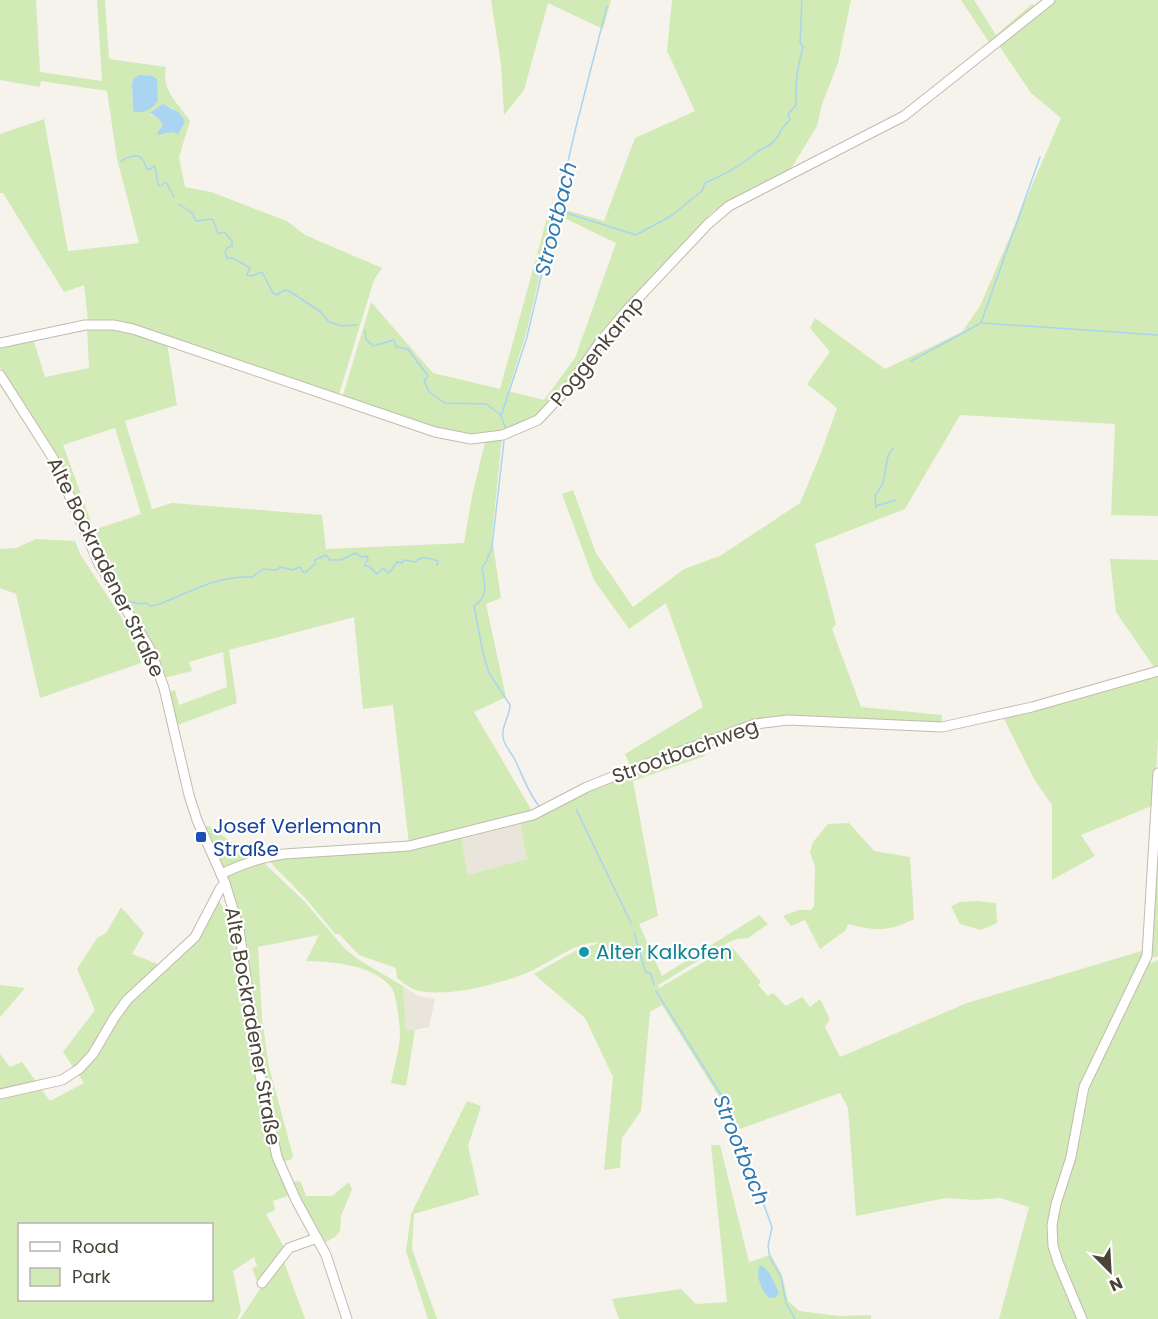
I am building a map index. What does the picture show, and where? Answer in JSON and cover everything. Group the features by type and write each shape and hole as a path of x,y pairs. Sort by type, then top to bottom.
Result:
{"street":[{"name":"Poggenkamp","path":"0,343 85,325 101,324 123,327 435,432 471,439 503,435 538,420 553,407 600,342 628,309 708,224 729,206 904,116 1050,0"},
{"name":"Alte Bockradener Straße","path":"0,375 53,458 99,564 150,650 165,688 189,795 232,902 243,949 270,1132 284,1176 326,1255 347,1319"},
{"name":"Strootbachweg","path":"223,879 240,865 264,857 409,846 533,815 587,787 755,724 788,720 942,727 1032,707 1158,671"},
{"path":"1082,1319 1058,1262 1053,1246 1052,1225 1071,1157 1084,1086 1147,956 1158,773"},
{"path":"0,1094 62,1080 79,1069 93,1054 127,1000 195,937 223,879"},
{"path":"262,1283 289,1248 317,1238"}],"shaded area":[{"path":"520,823 527,859 468,875 461,837"},
{"path":"403,986 418,996 435,999 429,1027 406,1032"}],"green space":[{"path":"0,0 36,0 40,72 102,81 97,0 105,0 109,59 166,67 168,90 190,121 179,157 185,187 211,192 287,221 305,235 382,268 374,280 339,394 335,397 132,327 88,321 84,285 64,292 3,193 0,193 0,134 44,119 68,251 139,243 117,159 107,91 41,81 40,87 0,80","holes":["134,78 158,94 158,101 133,108","165,106 173,108 185,122 179,130 160,135 158,133 163,125 158,118 150,114"]},
{"path":"491,0 611,0 603,29 548,3 524,90 504,115 501,64"},
{"path":"672,0 851,0 838,63 822,104 817,126 789,172 712,212 623,311 566,388 538,418 503,433 471,437 435,430 345,400 343,395 371,302 433,373 500,389 547,218 553,219 526,334 508,391 544,400 575,358 616,243 558,215 559,208 604,221 635,138 695,111 667,51"},
{"path":"961,0 974,0 996,35 1032,4 1035,8 991,45"},
{"path":"1053,0 1158,0 1158,516 1111,515 1115,424 960,415 905,509 815,544 836,624 832,629 861,707 942,715 941,726 788,718 631,768 625,754 703,707 666,603 629,629 594,580 562,494 573,490 596,553 633,607 684,569 720,556 800,503 837,408 807,384 830,352 810,328 815,318 885,369 962,332 980,306 1061,118 1031,93 1000,44"},
{"path":"87,327 113,327 167,343 177,405 125,421 152,509 172,503 322,515 326,549 464,543 472,496 486,438 502,437 492,537 501,598 486,604 506,697 474,712 532,811 409,845 393,705 363,709 354,617 229,650 237,703 175,726 170,692 175,690 179,705 227,687 223,652 189,662 192,671 163,678 101,564 55,456 0,367 0,345 33,339 45,377 89,368","holes":["115,428 141,514 94,530 63,445"]},
{"path":"36,539 75,541 80,554 131,632 141,663 40,698 16,594 0,588 0,549 16,548"},
{"path":"1110,559 1158,560 1158,669 1156,670 1116,612"},
{"path":"1158,672 1158,739 1154,805 1081,835 1095,856 1052,880 1052,805 1034,779 1002,715"},
{"path":"701,746 705,756 633,781 658,916 639,924 662,976 759,915 768,924 748,938 729,942 658,985 659,988 731,946 761,982 758,985 768,996 773,993 786,1006 802,997 810,1007 820,999 830,1019 825,1027 840,1057 967,1003 1145,950 1097,1053 1049,1221 1079,1319 999,1319 1029,1207 1000,1198 975,1200 946,1198 856,1216 848,1108 840,1093 734,1131 725,1106 662,1005 650,1012 641,1111 622,1138 620,1168 604,1170 613,1077 585,1018 534,974 575,951 599,943 574,948 531,971 490,985 440,993 425,992 413,989 397,978 396,968 359,955 339,934 335,934 307,900 271,863 271,858 461,837 468,875 527,859 520,823 586,789"},
{"path":"1158,804 1158,956 1153,958 1149,949"},
{"path":"849,823 874,851 910,857 914,919 882,929 848,924 846,930 820,949 805,920 791,926 783,916 799,910 811,910 814,906 815,867 810,852 813,842 828,824"},
{"path":"209,826 247,853 246,858 228,868 221,867 203,827"},
{"path":"262,861 304,901 345,949 403,986 406,1031 415,1030 406,1086 391,1083 400,1033 399,1017 392,988 384,980 364,969 329,962 306,961 319,935 258,947 262,1019 269,1067 293,1156 292,1159 282,1162 224,876"},
{"path":"217,898 230,918 236,940 263,1114 274,1157 288,1196 273,1201 275,1210 266,1214 285,1249 258,1284 252,1268 257,1266 254,1257 233,1271 241,1311 237,1319 0,1319 0,1054 10,1067 22,1062 50,1101 84,1083 63,1052 95,1010 77,969 97,938 106,933 121,907 144,933 132,954 160,965 196,939"},
{"path":"960,902 996,903 997,923 981,930 960,924 951,906"},
{"path":"1149,957 1151,963 1158,960 1158,1319 1085,1319 1059,1258 1055,1241 1055,1219 1072,1172 1092,1078"},
{"path":"0,985 25,988 0,1017"},
{"path":"467,1101 481,1106 468,1146 479,1195 414,1214 412,1249 437,1319 428,1319 406,1251 411,1214"},
{"path":"711,1145 720,1145 749,1262 771,1255 782,1275 788,1301 799,1311 840,1316 871,1315 871,1319 619,1319 612,1299 681,1289 696,1304 727,1302"},
{"path":"297,1181 301,1182 306,1196 332,1196 349,1182 352,1189 341,1216 340,1231 335,1237 324,1243 292,1184"},
{"path":"283,1259 305,1319 240,1319 264,1283"}],"water":[{"path":"139,75 152,76 157,79 158,101 148,110 134,112 132,84 134,78"},
{"path":"163,104 181,115 185,122 178,134 172,132 159,135 157,133 163,125 150,113"},
{"path":"760,1265 769,1273 779,1293 775,1298 769,1298 761,1287 758,1274"}],"waterway":[{"path":"557,210 636,235 671,216 702,191 705,183 771,144 790,120 788,114 796,105 797,76 803,47 800,42 802,0"},
{"name":"Strootbach","path":"506,429 501,416 527,337 607,6"},
{"path":"121,162 138,156 148,170 155,166 158,185 161,186 166,182 174,197"},
{"path":"911,361 981,323 1040,157"},
{"path":"179,204 192,213 196,221 213,220 218,234 224,232 232,241 232,246 225,252 227,258 233,258 250,268 247,275 252,276 262,272 273,293 276,295 285,290 289,291 321,312 329,322 342,326 357,325"},
{"path":"982,323 1158,335"},
{"path":"365,330 366,339 373,346 394,340 396,347 408,349 428,376 424,381 429,392 445,403 486,404 501,415"},
{"name":"Strootbach","path":"504,441 492,547 482,567 484,593 474,606 489,673 510,705 503,729 504,740 540,807"},
{"path":"876,508 875,496 883,483 888,456 893,448"},
{"path":"876,506 896,500"},
{"path":"128,601 146,603 150,606 157,605 214,582 238,577 252,577 263,569 276,570 281,567 292,570 300,567 303,572 306,572 315,564 315,560 326,555 330,560 341,560 355,553 362,557 367,556 368,559 364,566 369,566 377,574 383,568 388,573 390,572 397,562 402,563 404,560 415,562 420,558 429,558 438,561 437,565"},
{"name":"Strootbach","path":"576,809 631,923"},
{"name":"Strootbach","path":"634,932 645,971 651,974 654,985"},
{"name":"Strootbach","path":"656,991 728,1106 772,1227 768,1246 770,1258 781,1277 786,1303 795,1319"}],"place":[{"name":"Josef Verlemann Straße","path":"201,837"},
{"name":"Alter Kalkofen","path":"584,952"}]}
